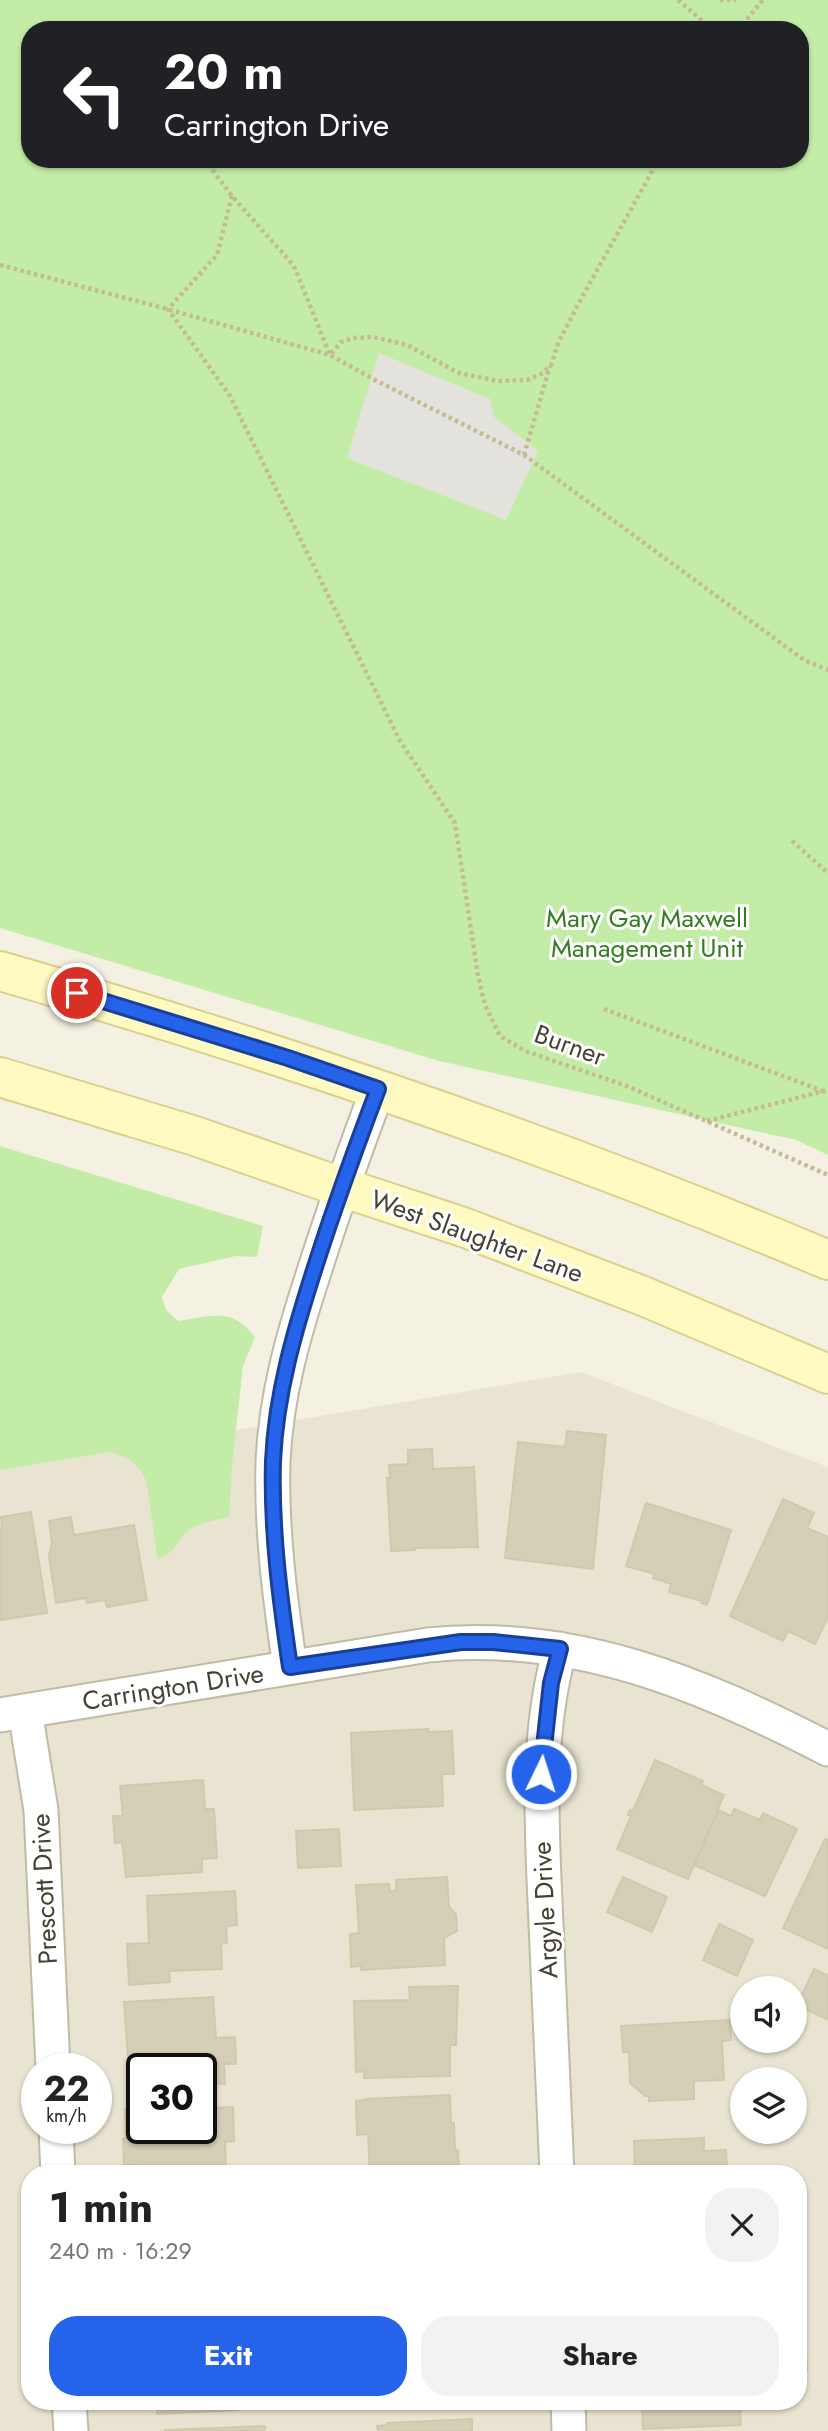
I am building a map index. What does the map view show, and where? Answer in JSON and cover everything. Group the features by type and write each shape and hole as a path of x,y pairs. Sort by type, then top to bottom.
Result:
{"main road":[{"path":"0,971 288,1058 378,1089 591,1165 828,1260"},
{"name":"West Slaughter Lane","path":"0,1077 195,1136 476,1232 643,1296 828,1374"}],"street":[{"path":"290,1667 273,1536 273,1459 277,1416 292,1339 341,1187 378,1089"},
{"name":"Carrington Drive","path":"13,1713 290,1667 461,1642 493,1642 607,1657 699,1688 768,1718 828,1749"},
{"name":"Argyle Drive","path":"557,2165 540,1802 544,1732 551,1683 560,1649"},
{"name":"Prescott Drive","path":"13,1713 41,1810 52,2053"},
{"path":"57,2144 58,2165"},
{"path":"70,2410 71,2431"},
{"path":"568,2410 569,2431"}],"path":[{"path":"678,0 702,21"},
{"path":"720,0 736,0"},
{"path":"746,21 763,0"},
{"path":"211,168 293,266 330,355"},
{"path":"524,455 559,341 654,168"},
{"path":"168,309 218,256 232,195"},
{"path":"0,265 330,355 524,455 804,660 828,670"},
{"name":"Burner","path":"168,309 230,396 400,741 455,823 478,976 485,1005 500,1036 526,1051 626,1086 828,1175"},
{"path":"330,355 341,342 373,337 407,345 459,373 498,381 527,380 541,374 551,365"},
{"path":"792,841 828,873"},
{"path":"604,1009 825,1090"},
{"path":"707,1121 825,1090"}],"shaded area":[{"path":"379,353 490,399 494,417 538,451 506,520 347,458"},
{"path":"581,1372 828,1467 828,2431 0,2431 0,1470"}],"green space":[{"name":"Mary Gay Maxwell Management Unit","path":"0,0 828,0 828,1155 796,1140 439,1061 0,928"},
{"path":"0,1146 263,1226 257,1257 236,1256 179,1269 162,1297 166,1310 178,1321 211,1316 229,1317 246,1327 255,1337 243,1366 229,1517 196,1526 183,1536 169,1553 158,1559 146,1481 136,1465 127,1459 110,1452 0,1470"}],"building":[{"path":"567,1431 606,1435 593,1569 505,1558 518,1442 565,1447"},
{"path":"432,1449 433,1469 474,1467 478,1547 391,1551 387,1478 390,1478 389,1465 408,1464 408,1450"},
{"path":"783,1499 814,1513 807,1528 828,1537 828,1617 815,1644 788,1631 783,1641 730,1616"},
{"path":"646,1503 731,1530 707,1605 701,1603 702,1601 669,1592 671,1584 653,1578 655,1574 626,1566"},
{"path":"31,1512 47,1613 0,1620 1,1517"},
{"path":"71,1517 74,1535 134,1525 147,1600 107,1607 105,1600 87,1603 86,1598 56,1603 49,1556 52,1543 49,1521"},
{"path":"428,1729 427,1732 452,1731 454,1774 442,1774 443,1806 354,1810 351,1733"},
{"path":"655,1760 703,1781 701,1785 724,1795 688,1879 617,1849 631,1816 628,1815 630,1810 633,1811"},
{"path":"203,1780 205,1809 214,1809 217,1858 202,1859 202,1872 126,1877 122,1842 115,1843 113,1816 123,1816 120,1786"},
{"path":"734,1809 760,1820 763,1813 797,1829 765,1896 694,1865 719,1810 731,1816"},
{"path":"339,1829 341,1866 298,1868 296,1831"},
{"path":"825,1839 828,1840 828,1949 783,1928"},
{"path":"447,1877 449,1907 456,1914 457,1931 444,1938 445,1965 361,1970 361,1966 351,1967 350,1934 359,1933 356,1885 389,1884 390,1891 396,1891 396,1880"},
{"path":"623,1877 667,1897 652,1932 607,1912"},
{"path":"235,1891 237,1925 226,1926 227,1943 221,1944 222,1969 169,1971 170,1982 129,1985 127,1944 149,1943 147,1896"},
{"path":"719,1924 753,1940 737,1976 703,1960"},
{"path":"814,1969 828,1976 828,2020 807,2010 807,1984"},
{"path":"458,1986 456,2045 450,2045 450,2076 364,2078 364,2071 356,2072 354,2001 410,2000 409,1987"},
{"path":"213,1997 216,2038 235,2037 236,2064 224,2064 225,2084 217,2084 217,2053 128,2053 124,2002"},
{"path":"730,2020 730,2040 722,2041 724,2080 694,2081 694,2099 649,2101 649,2096 645,2096 630,2083 629,2052 623,2052 621,2026"},
{"path":"450,2095 451,2123 454,2123 459,2165 370,2165 368,2134 357,2135 356,2101"},
{"path":"233,2107 234,2141 225,2142 226,2165 124,2165 123,2139 126,2139 126,2144 217,2144 217,2108"},
{"path":"704,2138 704,2151 726,2150 727,2165 635,2165 634,2141"},
{"path":"157,2410 238,2410 157,2414"},
{"path":"642,2410 740,2410 741,2425 643,2429"},
{"path":"472,2419 472,2431 378,2431 377,2426 387,2423"},
{"path":"265,2426 265,2431 164,2430"}],"route":[{"path":"77,993 288,1058 378,1089 341,1187 292,1339 277,1416 273,1459 273,1536 290,1667 461,1642 493,1642 560,1649 551,1683 541,1774"}]}
